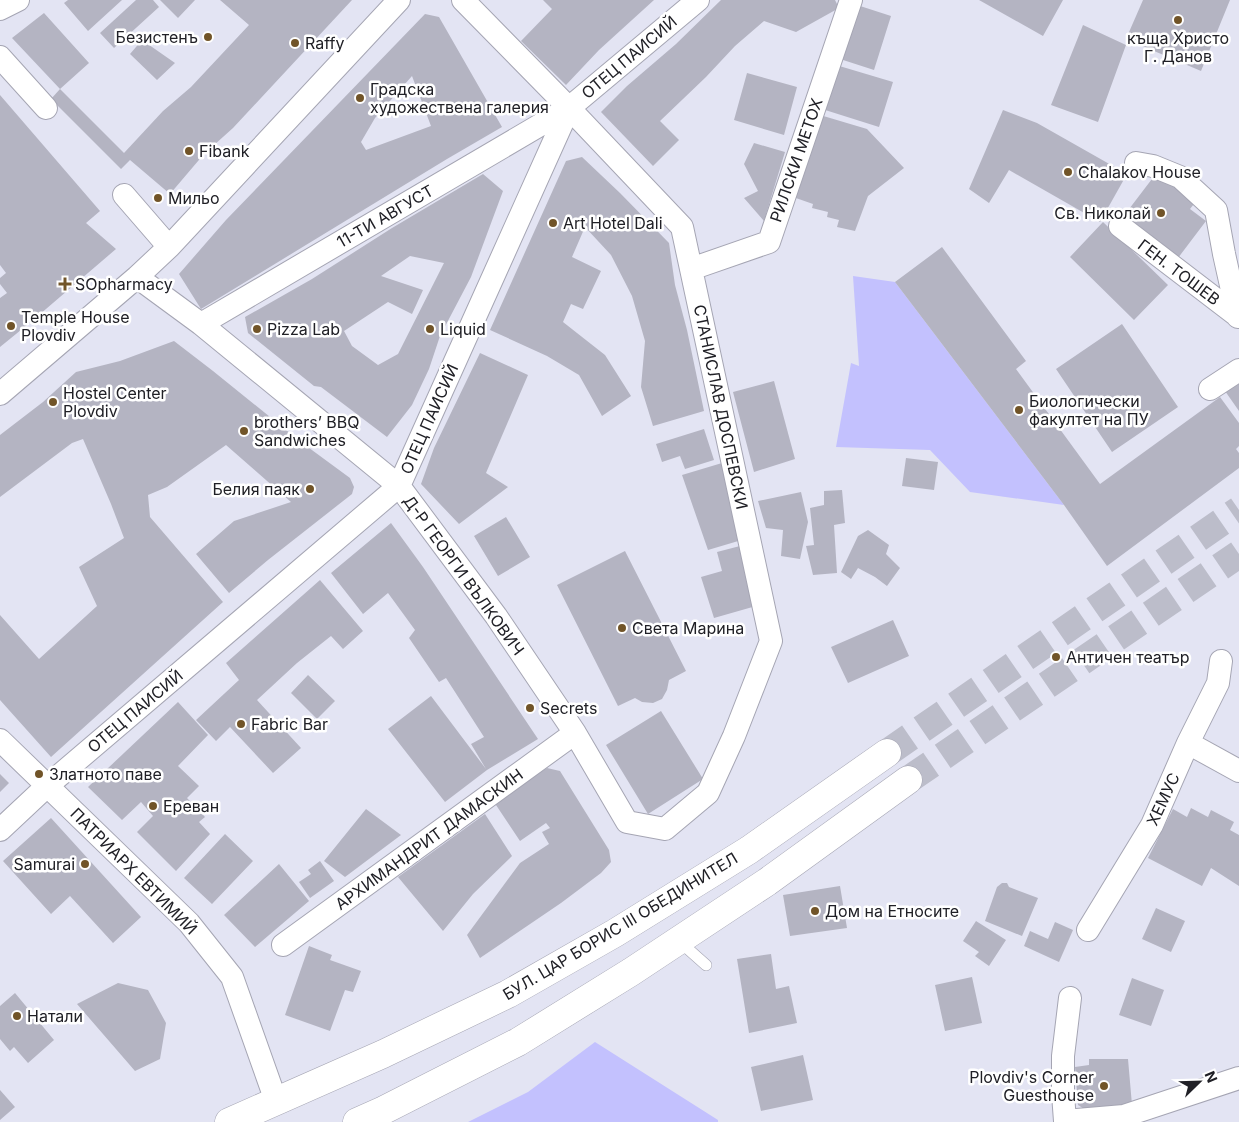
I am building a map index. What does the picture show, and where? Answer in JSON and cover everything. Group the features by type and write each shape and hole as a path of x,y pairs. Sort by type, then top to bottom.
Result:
{"main road":[{"name":"БУЛ. ЦАР БОРИС III ОБЕДИНИТЕЛ","path":"229,1122 383,1054 508,994 615,933 749,850 887,753"},
{"path":"357,1122 518,1042 631,972 767,882 908,780"}],"street":[{"path":"0,9 18,0"},
{"path":"0,394 137,277 169,247 399,0"},
{"name":"СТАНИСЛАВ ДОСПЕВСКИ","path":"463,0 682,227 771,641 734,736 708,793 665,829 627,822"},
{"name":"ОТЕЦ ПАИСИЙ","path":"0,830 48,786 399,486 569,108 698,0"},
{"name":"РИЛСКИ МЕТОХ","path":"691,269 768,242 850,0"},
{"path":"0,57 46,108"},
{"name":"11-ТИ АВГУСТ","path":"202,324 569,108"},
{"path":"1136,163 1152,166 1180,177 1216,210 1239,317"},
{"path":"124,195 169,247"},
{"name":"ГЕН. ТОШЕВ","path":"1120,226 1239,317"},
{"name":"Д-Р ГЕОРГИ ВЪЛКОВИЧ","path":"137,277 202,324 399,486 496,616 575,733 627,822"},
{"path":"1210,389 1239,370"},
{"name":"ХЕМУС","path":"1088,930 1152,825 1188,743 1218,683 1221,661"},
{"name":"АРХИМАНДРИТ ДАМАСКИН","path":"282,945 575,733"},
{"name":"ПАТРИАРХ ЕВТИМИЙ","path":"0,740 189,923 232,977 276,1101"},
{"path":"1188,743 1239,771"},
{"path":"1070,998 1063,1056 1063,1094 1066,1121 1124,1116 1239,1078"}],"lane":[{"path":"678,941 706,965"}],"shaded area":[{"path":"853,276 895,282 1064,505 970,492 930,450 836,447 851,363 859,366"},
{"path":"595,1042 718,1120 718,1122 468,1122 528,1092"}],"building":[{"path":"68,0 122,0 88,31 64,3"},
{"path":"136,0 153,0 159,7 114,48 100,33"},
{"path":"160,0 195,0 178,18"},
{"path":"220,0 352,0 233,128 204,154 170,194 130,160 121,169 51,99 60,89 124,153 163,111 191,87 249,25"},
{"path":"543,0 654,0 599,50 566,85 521,41 552,9"},
{"path":"721,0 835,0 839,8 796,32 764,21 735,46 660,121 679,140 653,166 601,112"},
{"path":"979,0 1063,0 1043,36"},
{"name":"къща Христо Г. Данов","path":"1143,0 1230,0 1201,71 1126,39"},
{"path":"857,5 891,16 874,70 840,59"},
{"path":"44,13 89,63 60,89 12,38"},
{"path":"425,14 439,17 502,127 201,309 179,274 226,220","holes":["412,76 431,126 366,150 361,142 375,118"]},
{"path":"1083,25 1126,45 1098,122 1051,105"},
{"path":"142,40 175,63 157,80 130,54"},
{"path":"836,65 893,82 879,127 822,109"},
{"path":"747,73 797,87 784,135 734,120"},
{"path":"0,95 100,211 86,223 116,249 0,347 0,298 7,293 0,284 0,278 6,273 0,265"},
{"name":"Chalakov House","path":"1003,110 1037,123 1127,174 1100,222 1009,170 989,203 969,189"},
{"path":"820,115 867,129 904,168 868,196 855,231 837,227 839,220 827,217 828,212 812,208 813,204 793,197"},
{"path":"754,143 785,152 764,221 744,198 758,191 744,164"},
{"path":"582,157 669,243 675,285 687,330 704,411 653,426 641,387 645,341 632,296 611,255 585,227 572,257 601,271 583,309 571,304 563,322 605,355 631,396 602,416 579,375 547,356 490,330 566,161"},
{"name":"Св. Николай","path":"1158,171 1197,200 1190,209 1206,221 1178,258 1123,217"},
{"path":"483,174 503,191 471,277 440,336 429,369 412,405 387,437 321,387 314,386 248,333 245,317 312,279 392,228","holes":["410,256 444,263 398,354 378,365 352,346 344,331 388,302 412,314 423,290 381,276"]},
{"path":"1103,222 1168,285 1134,320 1070,257"},
{"name":"Биологически факултет на ПУ","path":"942,247 1026,361 1016,369 1100,484 1220,397 1239,423 1239,446 1236,449 1239,453 1239,468 1107,566 1064,505 895,282"},
{"path":"1122,324 1178,407 1112,452 1056,369"},
{"path":"174,341 301,442 350,478 354,487 352,494 229,593 196,554 234,521 291,502 226,445 167,487 148,495 150,517 223,602 51,757 0,700 0,615 39,659 97,606 79,567 124,538 83,439 72,443 0,497 0,435 43,402 76,372 120,361"},
{"path":"480,353 528,375 486,473 508,487 459,524 421,484 434,448"},
{"path":"774,381 795,459 754,472 733,392"},
{"path":"1239,382 1239,411 1225,391"},
{"path":"704,429 714,460 685,469 680,456 662,462 656,444"},
{"path":"906,458 938,462 934,490 902,486"},
{"path":"722,463 745,539 708,550 682,475"},
{"path":"842,490 845,523 834,525 837,573 813,575 806,546 814,545 810,508 824,505 824,491"},
{"path":"801,492 808,522 800,559 781,556 783,530 766,528 758,501"},
{"path":"506,517 530,557 498,576 474,536"},
{"path":"391,523 423,567 538,739 487,770 445,802 388,729 431,696 486,769 471,744 484,737 446,678 439,682 409,638 415,630 388,593 363,614 331,573"},
{"path":"868,530 889,545 886,554 900,568 887,586 858,568 851,579 841,572 858,536"},
{"path":"740,546 756,606 714,618 701,577 722,571 717,552"},
{"name":"Света Марина","path":"625,551 686,671 669,680 667,690 662,699 653,703 642,702 635,698 618,706 557,585"},
{"path":"320,580 363,631 343,649 331,636 297,663 257,700 301,748 273,773 230,727 216,741 196,720 239,680 226,663"},
{"path":"893,620 909,656 848,683 831,647"},
{"path":"308,675 335,701 317,719 291,693"},
{"path":"178,702 208,735 178,766 199,786 187,798 205,817 199,822 210,834 176,871 137,832 153,816 141,802 122,820 88,787"},
{"path":"661,711 703,779 648,814 606,745"},
{"path":"547,768 560,771 609,850 611,862 601,873 561,903 480,958 467,935 520,863 549,844 542,832 550,828 546,823 520,841 494,802"},
{"path":"0,774 9,783 0,792"},
{"path":"1191,808 1208,817 1211,810 1234,822 1230,830 1239,835 1239,886 1211,868 1202,886 1148,858 1173,809 1187,817"},
{"path":"366,809 401,835 345,877 324,861"},
{"path":"485,814 512,856 473,894 443,931 398,877"},
{"path":"51,818 141,917 113,943 70,896 51,914 3,861"},
{"path":"225,834 253,861 212,904 184,878"},
{"path":"320,861 334,881 310,898 299,882 311,874 308,870"},
{"path":"279,864 309,901 255,947 224,915"},
{"path":"1002,883 1007,883 1009,887 1038,898 1022,936 985,921 997,887"},
{"name":"Дом на Етносите","path":"840,886 847,928 790,936 783,895"},
{"path":"1156,908 1185,921 1171,952 1142,939"},
{"path":"976,921 1006,940 989,966 975,956 979,952 963,941"},
{"path":"1055,922 1073,930 1059,962 1024,946 1030,931 1048,939"},
{"path":"309,946 332,955 330,960 361,971 353,992 345,990 330,1031 285,1015"},
{"path":"771,954 776,989 789,986 797,1023 749,1033 737,959"},
{"path":"972,977 982,1023 945,1031 935,985"},
{"path":"1132,978 1164,990 1151,1026 1119,1015"},
{"path":"118,983 148,990 166,1023 160,1059 135,1071 77,1004"},
{"path":"15,993 54,1040 28,1063 14,1047 10,1051 0,1039 0,1006"},
{"path":"803,1055 813,1100 761,1111 751,1067"},
{"name":"Plovdiv's Corner Guesthouse","path":"1089,1059 1128,1059 1132,1105 1089,1112 1078,1105 1075,1067 1089,1065"},
{"path":"0,1090 15,1107 0,1120"}],"tunnel":[{"path":"887,753 1239,510"},
{"path":"908,780 1239,554"}],"place":[{"name":"къща Христо Г. Данов","path":"1178,20"},
{"name":"Безистенъ","path":"208,37"},
{"name":"Raffy","path":"295,43"},
{"name":"Градска художествена галерия","path":"360,98"},
{"name":"Fibank","path":"189,151"},
{"name":"Chalakov House","path":"1068,172"},
{"name":"Мильо","path":"158,198"},
{"name":"Св. Николай","path":"1161,213"},
{"name":"Art Hotel Dali","path":"553,223"},
{"name":"SOpharmacy","path":"65,284"},
{"name":"Temple House Plovdiv","path":"11,326"},
{"name":"Pizza Lab","path":"257,329"},
{"name":"Liquid","path":"430,329"},
{"name":"Hostel Center Plovdiv","path":"53,402"},
{"name":"Биологически факултет на ПУ","path":"1019,410"},
{"name":"brothers’ BBQ Sandwiches","path":"244,431"},
{"name":"Белия паяк","path":"310,489"},
{"name":"Света Марина","path":"622,628"},
{"name":"Античен театър","path":"1056,657"},
{"name":"Secrets","path":"530,708"},
{"name":"Fabric Bar","path":"241,724"},
{"name":"Златното паве","path":"39,774"},
{"name":"Ереван","path":"153,806"},
{"name":"Samurai","path":"85,864"},
{"name":"Дом на Етносите","path":"815,911"},
{"name":"Натали","path":"17,1016"},
{"name":"Plovdiv's Corner Guesthouse","path":"1104,1086"}]}
